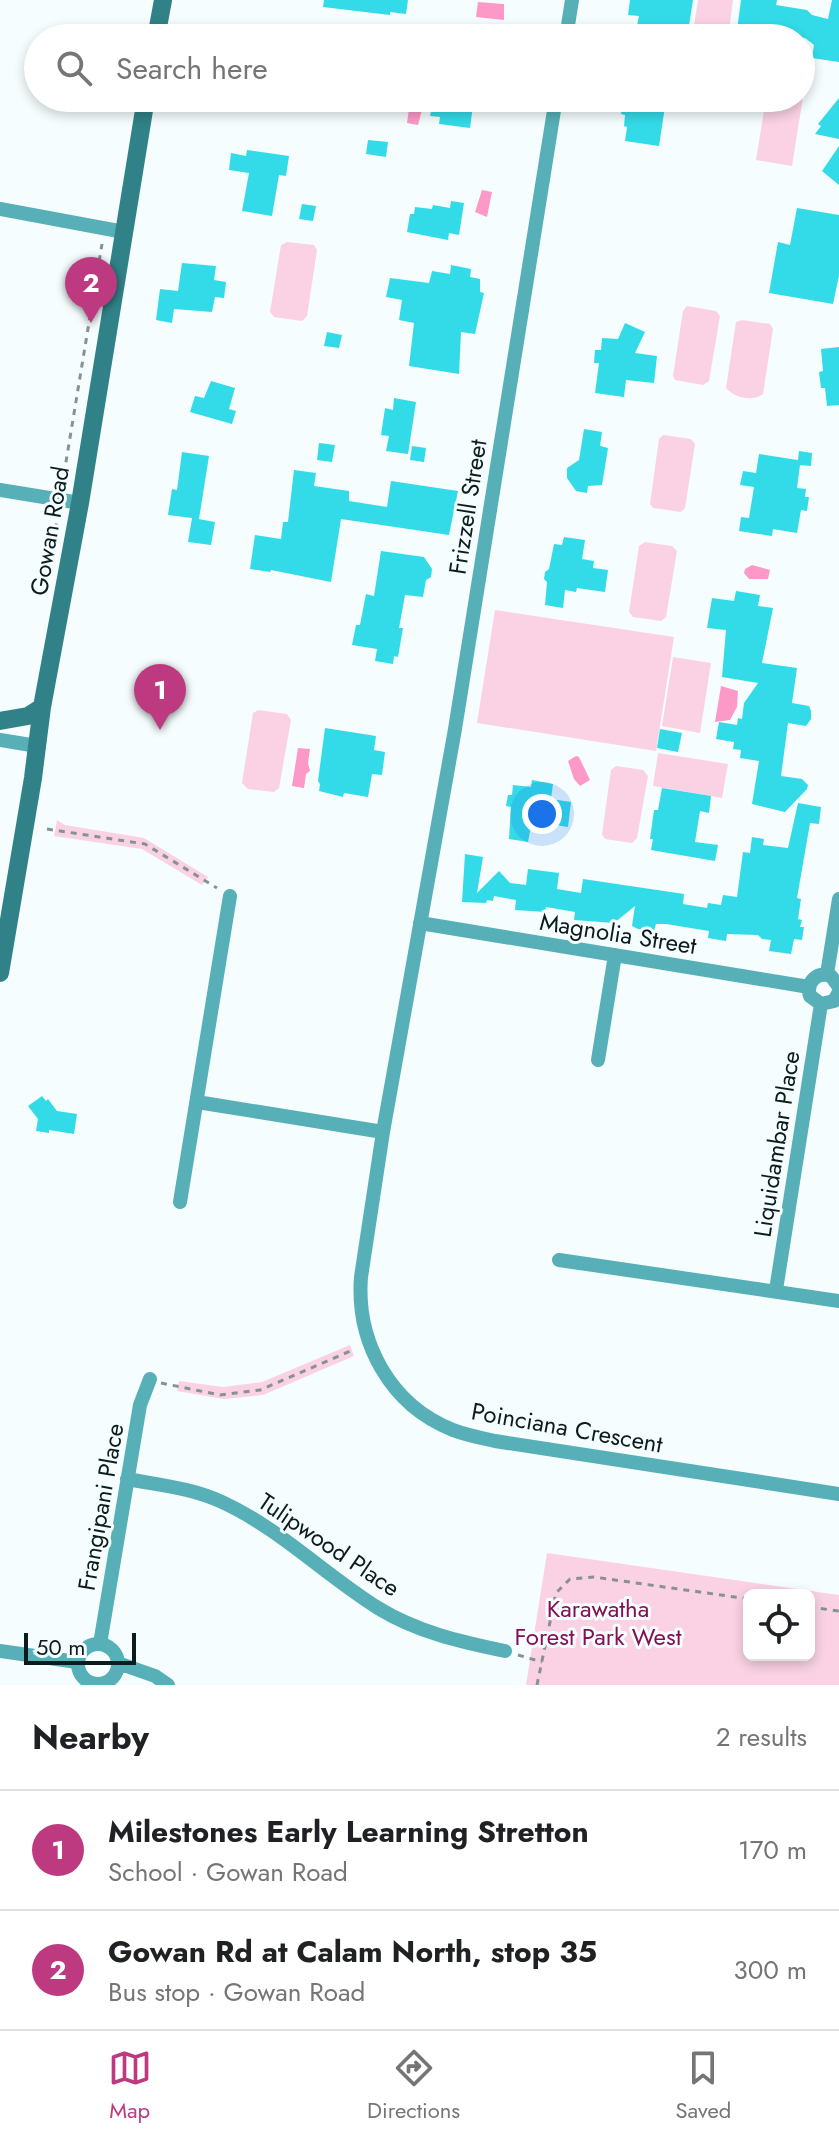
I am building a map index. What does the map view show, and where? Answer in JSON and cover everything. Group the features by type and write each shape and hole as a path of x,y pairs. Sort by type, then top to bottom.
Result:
{"main road":[{"path":"159,24 163,0"},
{"name":"Gowan Road","path":"0,973 144,112"},
{"path":"0,721 28,716 42,707"}],"street":[{"path":"568,24 572,0"},
{"name":"Frizzell Street","path":"420,923 455,729 554,112"},
{"path":"0,209 124,232"},
{"path":"0,490 80,503"},
{"path":"0,740 37,746"},
{"path":"180,1202 230,896"},
{"path":"827,974 839,899"},
{"name":"Magnolia Street","path":"420,923 809,987"},
{"name":"Poinciana Crescent","path":"420,923 383,1132 360,1297 368,1343 380,1368 400,1394 426,1415 453,1430 510,1444 839,1494"},
{"path":"598,1060 615,955"},
{"path":"827,974 835,979 839,989 834,1001 821,1004 810,996 809,987 817,976 827,974"},
{"name":"Liquidambar Place","path":"776,1290 821,1004"},
{"path":"197,1102 383,1132"},
{"path":"559,1260 839,1301"},
{"name":"Frangipani Place","path":"100,1644 140,1405 150,1379"},
{"name":"Tulipwood Place","path":"127,1479 192,1491 219,1501 273,1532 380,1609 450,1639 505,1651"},
{"path":"100,1644 113,1650 118,1663 114,1677 94,1684 80,1674 77,1662 83,1650 100,1644"},
{"path":"0,1651 77,1662"},
{"path":"118,1663 155,1676 168,1685"}],"path":[{"path":"62,485 102,244"},
{"path":"47,829 145,844 230,896"},
{"path":"150,1379 220,1395 260,1390 368,1343"},
{"path":"537,1685 556,1593 570,1579 594,1577 743,1598"},
{"path":"815,1608 839,1611"},
{"path":"505,1651 542,1662"}],"green space":[{"path":"698,0 733,0 730,24 694,24"},
{"path":"764,112 801,112 792,166 756,160"},
{"path":"287,242 314,245 317,250 307,316 302,321 274,317 270,312 281,245"},
{"path":"687,306 716,311 720,316 709,381 703,385 675,380 673,376 683,311"},
{"path":"736,322 770,324 773,329 763,394 754,398 739,396 726,388"},
{"path":"663,435 691,439 695,444 685,508 681,512 653,508 650,504 659,439"},
{"path":"645,542 672,546 677,551 666,617 661,621 633,617 629,612 639,546"},
{"path":"495,610 674,637 656,751 477,723"},
{"path":"673,657 711,663 700,733 662,726"},
{"path":"258,710 287,714 291,720 279,788 274,792 248,789 242,783 253,713"},
{"path":"658,753 728,764 722,798 653,786"},
{"path":"616,766 643,770 648,776 637,838 632,843 605,839 602,834 611,770"},
{"path":"57,820 65,825 144,838 208,877 202,885 142,849 54,836"},
{"path":"350,1345 354,1356 263,1395 224,1399 177,1391 179,1381 223,1387 262,1382"},
{"name":"Karawatha Forest Park West","path":"547,1553 797,1589 743,1589 743,1661 815,1661 815,1592 839,1595 839,1685 526,1685"}],"shaded area":[{"path":"478,2 504,4 504,20 476,17"},
{"path":"408,112 421,112 418,125 407,123"},
{"path":"482,190 492,192 487,217 475,212"},
{"path":"752,565 770,570 768,579 749,579 744,573"},
{"path":"721,686 738,691 737,707 730,720 715,722"},
{"path":"298,748 310,749 310,771 306,774 304,788 292,786"},
{"path":"576,756 590,780 580,786 568,761"}],"building":[{"path":"324,0 408,0 406,14 390,12 390,15 323,7"},
{"path":"630,0 693,0 689,24 637,24 639,16 628,15"},
{"path":"741,0 777,0 776,5 807,10 812,15 828,19 832,0 839,0 839,62 815,58 815,24 738,24"},
{"path":"839,98 839,139 815,134 821,126 818,124"},
{"path":"431,112 472,112 470,128 439,124 440,117 430,116"},
{"path":"664,112 659,146 625,141 627,127 624,126 625,115 621,114"},
{"path":"368,140 388,142 386,157 366,154"},
{"path":"839,146 839,185 822,171"},
{"path":"247,150 289,156 286,176 279,175 272,216 242,211 249,173 229,170 231,153 246,156"},
{"path":"451,201 464,203 459,235 449,233 448,240 407,232 410,214 414,214 415,207 432,209 433,205 450,208"},
{"path":"302,204 316,206 313,221 299,219"},
{"path":"797,208 839,215 839,276 833,304 769,293 778,242 790,245"},
{"path":"182,263 216,266 214,280 226,282 224,298 215,297 212,312 174,309 172,323 156,320 160,289 178,291"},
{"path":"451,265 471,269 470,277 480,279 480,292 484,293 475,334 461,332 459,374 409,366 414,323 399,320 402,300 386,297 390,278 429,283 432,271 450,274"},
{"path":"625,323 645,332 635,353 657,356 654,383 626,380 624,397 595,393 599,363 594,363 595,350 601,350 602,338 618,339"},
{"path":"327,332 342,335 339,348 324,346"},
{"path":"839,347 839,405 827,406 819,372 823,371 821,349"},
{"path":"211,381 235,388 229,409 236,411 232,424 190,412 195,396 204,398"},
{"path":"394,398 416,402 408,454 386,451 389,436 381,435 385,408 393,410"},
{"path":"584,429 602,432 600,446 608,448 602,485 588,486 587,493 576,491 567,478 567,468 579,460"},
{"path":"319,443 335,445 332,462 317,460"},
{"path":"412,446 426,448 424,462 410,460"},
{"path":"799,451 812,453 811,466 800,465 797,488 806,489 805,497 809,497 807,511 801,510 797,533 773,529 772,536 739,531 741,517 749,518 754,487 740,485 743,471 756,473 759,454 798,460"},
{"path":"182,452 209,456 199,519 193,518 215,522 211,545 188,542 192,518 168,515 172,489 177,490"},
{"path":"294,470 316,473 314,486 349,491 349,501 387,507 391,481 458,491 449,535 341,519 331,582 250,569 255,535 281,539 283,522 288,522"},
{"path":"564,537 585,540 582,559 594,561 593,568 608,570 605,592 577,588 576,592 565,590 563,608 545,605 547,582 544,579 554,544 562,545"},
{"path":"381,551 424,557 432,569 423,597 405,595 398,657 394,656 393,664 375,661 377,649 352,645 356,625 360,625 366,594 374,596"},
{"path":"736,591 760,595 758,606 773,608 762,663 797,668 792,703 809,706 811,711 811,719 806,726 788,723 781,776 802,779 808,785 785,812 752,804 759,761 740,758 741,750 733,749 734,742 716,739 719,722 737,725 738,718 742,719 744,703 758,683 722,677 726,630 707,628 712,598 734,601"},
{"path":"325,728 376,736 374,750 385,752 382,775 372,774 368,797 344,793 343,797 319,791"},
{"path":"660,729 682,733 678,752 657,748"},
{"path":"532,780 553,784 551,799 571,802 568,827 532,821 528,842 509,839 511,807 506,806 508,795 512,795 513,785 531,787"},
{"path":"662,788 711,796 709,813 700,811 695,842 718,845 715,861 651,850 654,810 658,810"},
{"path":"798,803 821,807 819,824 810,823 797,898 801,899 798,919 802,920 800,927 804,927 802,940 794,939 791,954 769,951 771,940 758,935 727,934 726,941 708,938 709,931 666,924 656,924 654,931 638,929 632,926 635,906 614,923 574,920 575,912 546,907 545,912 515,910 516,900 494,896 493,901 487,900 486,903 462,902 465,854 483,857 477,893 499,871 510,883 526,885 528,869 559,873 557,889 581,893 583,879 684,894 683,904 707,908 708,903 721,905 723,895 737,897 743,852 750,853 752,837 764,839 763,845 788,848"},
{"path":"42,1096 57,1111 77,1114 74,1134 36,1131 38,1119 28,1106"}],"place":[{"name":"Gowan Rd at Calam North, stop 35","path":"91,323"},
{"name":"Milestones Early Learning Stretton","path":"160,730"}]}
